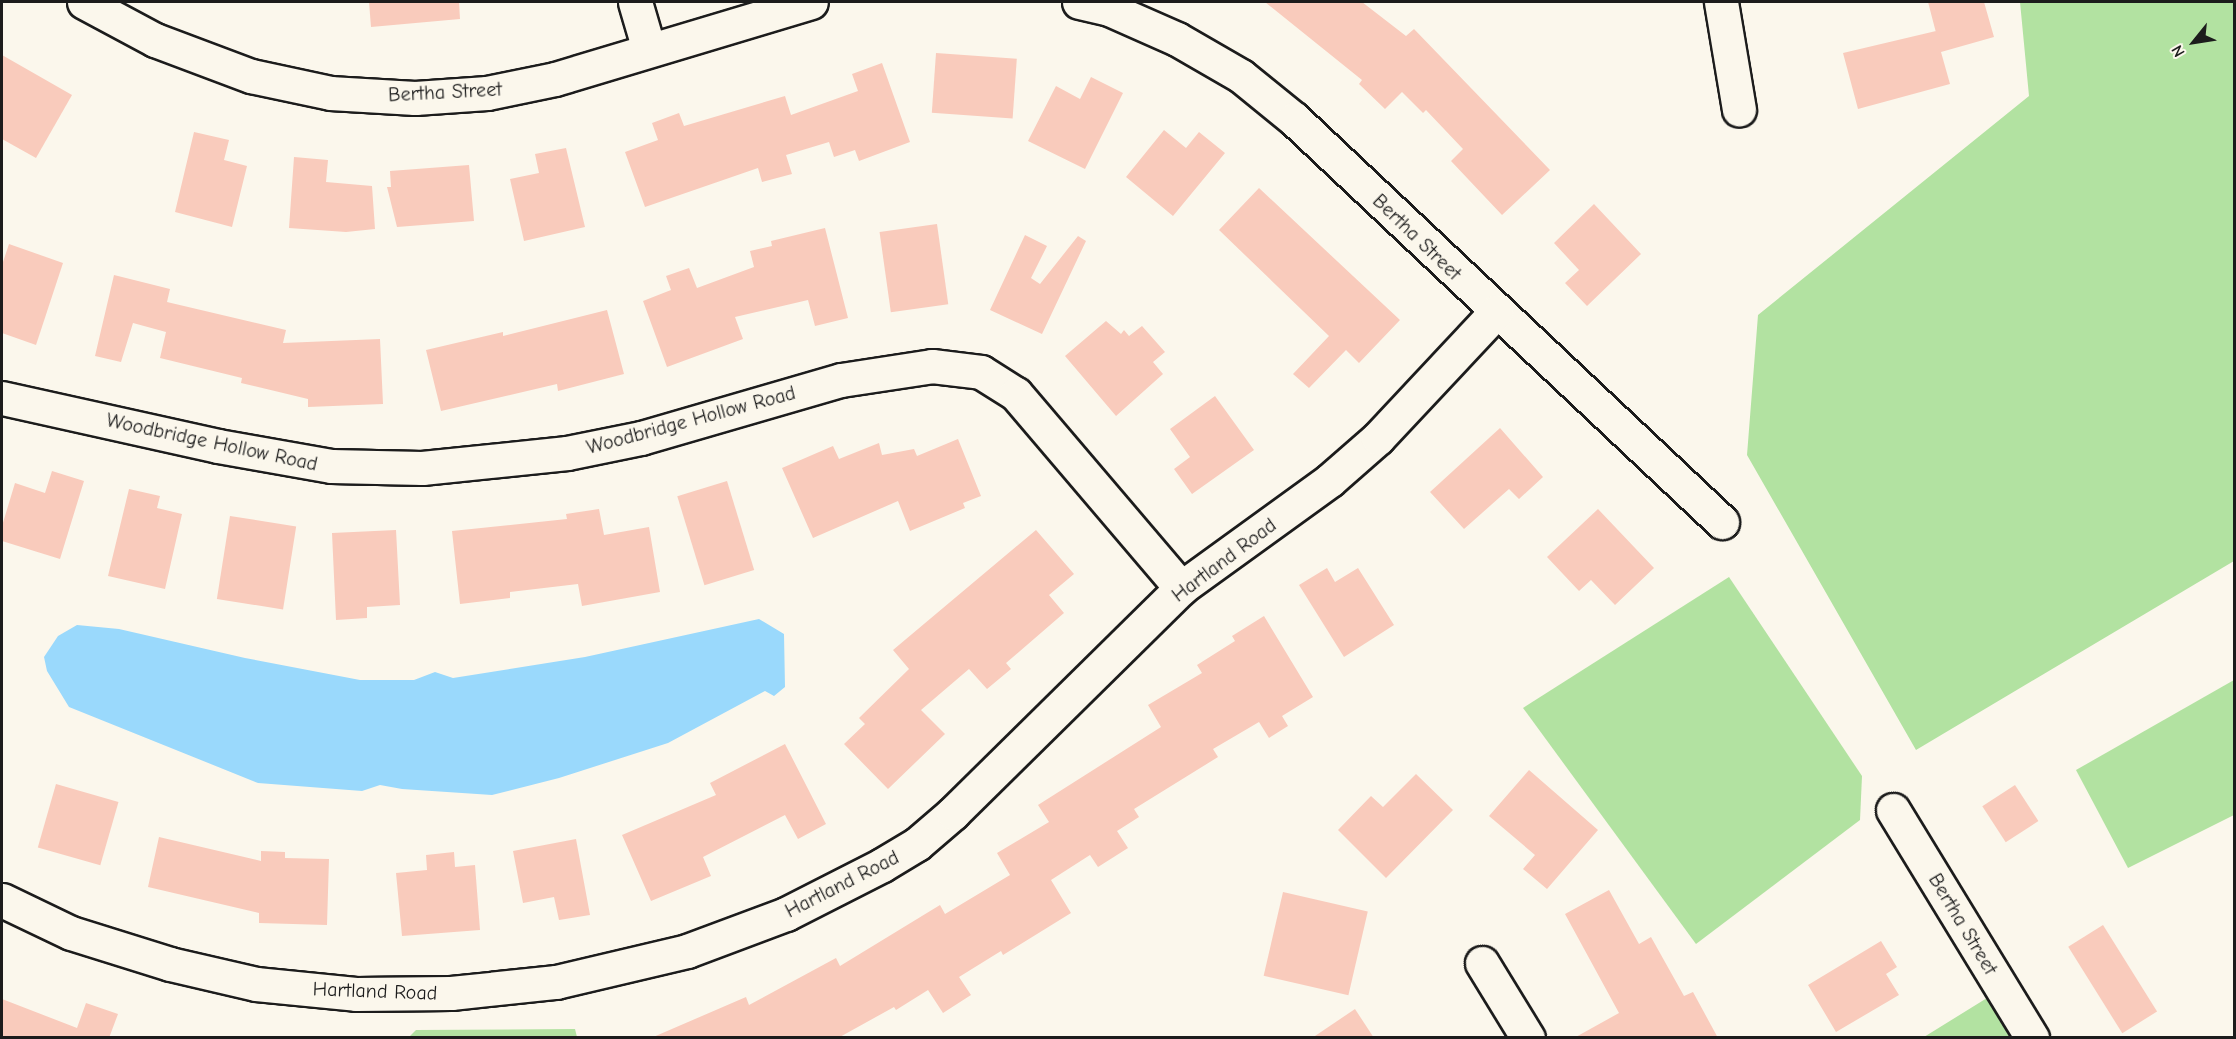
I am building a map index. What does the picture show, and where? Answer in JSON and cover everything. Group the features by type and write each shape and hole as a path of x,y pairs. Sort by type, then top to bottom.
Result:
{"street":[{"name":"Bertha Street","path":"84,2 155,40 251,76 330,93 415,98 487,93 555,79 649,50 718,15 811,2"},
{"path":"635,2 649,50"},
{"name":"Bertha Street","path":"1079,2 1109,9 1177,39 1241,76 1294,119 1496,312 1722,522"},
{"path":"1721,2 1739,109"},
{"name":"Hartland Road","path":"2,900 71,933 170,964 256,984 356,994 451,993 556,982 687,951 786,914 882,866 917,844 953,813 1181,588 1330,480 1378,438 1496,312"},
{"name":"Woodbridge Hollow Road","path":"2,398 218,446 331,466 422,468 567,453 641,438 841,380 933,366 981,372 1016,394 1181,588"},
{"name":"Bertha Street","path":"1893,810 2032,1038"},
{"path":"1482,963 1527,1038"}],"green space":[{"path":"2020,2 2234,2 2234,561 1916,750 1747,455 1758,315 2029,96"},
{"path":"1729,577 1862,776 1860,820 1696,944 1523,708"},
{"path":"2234,680 2234,815 2128,868 2076,770"},
{"path":"1987,998 2010,1037 1924,1037"},
{"path":"575,1029 577,1037 409,1037 416,1030"}],"water":[{"path":"759,619 784,634 785,687 774,696 765,691 668,743 559,778 492,795 402,789 380,785 362,791 258,783 69,707 47,671 44,657 58,636 77,625 119,629 245,658 360,680 414,680 435,672 453,678 585,657"}],"building":[{"path":"369,2 459,2 460,19 371,27"},
{"path":"1265,2 1362,2 1406,36 1414,29 1550,170 1502,215 1451,161 1463,149 1426,110 1423,113 1402,92 1385,109 1359,84 1362,80"},
{"path":"1928,2 1984,2 1994,37 1941,52 1950,84 1858,109 1843,53 1936,31"},
{"path":"936,53 1017,59 1013,119 932,113"},
{"path":"2,55 72,95 36,158 2,139"},
{"path":"882,63 910,142 859,161 855,150 834,157 829,142 786,155 792,174 762,182 758,168 645,207 625,152 658,140 652,123 679,113 684,126 785,96 791,115 858,91 852,74"},
{"path":"1091,77 1123,93 1085,169 1028,141 1056,86 1080,99"},
{"path":"1164,130 1186,148 1199,132 1225,153 1173,216 1126,177"},
{"path":"194,132 229,140 224,160 247,166 232,227 175,212"},
{"path":"566,148 585,227 524,241 510,179 539,173 535,154"},
{"path":"294,157 328,160 326,182 372,186 375,229 346,232 289,228"},
{"path":"469,165 474,221 397,227 387,187 391,187 390,171"},
{"path":"1259,188 1400,320 1359,363 1346,350 1309,388 1293,374 1329,336 1219,230"},
{"path":"1594,204 1641,254 1587,306 1565,283 1579,270 1554,243"},
{"path":"937,224 948,304 891,312 880,232"},
{"path":"825,228 848,318 815,326 808,300 735,317 743,339 667,367 643,301 671,290 666,276 689,268 697,288 754,267 750,251 772,246 771,241"},
{"path":"1025,235 1047,246 1031,278 1040,284 1078,236 1086,241 1042,334 990,310"},
{"path":"9,244 63,263 36,345 2,333 2,265"},
{"path":"114,275 170,289 167,302 286,330 283,343 380,339 383,404 308,407 308,399 241,383 242,378 160,358 166,332 133,323 121,362 95,356"},
{"path":"607,310 624,374 558,391 557,384 441,411 426,350 503,332 503,336"},
{"path":"1106,321 1121,334 1124,330 1129,336 1142,326 1165,352 1153,362 1163,374 1116,416 1065,356"},
{"path":"1215,396 1254,450 1192,494 1174,469 1190,457 1170,429"},
{"path":"1500,428 1543,477 1519,499 1509,489 1464,529 1430,492"},
{"path":"958,439 981,496 963,503 965,508 910,531 898,501 813,538 782,468 833,446 839,459 879,443 882,455 914,449 917,456"},
{"path":"52,471 84,481 60,559 2,541 2,526 15,483 45,493"},
{"path":"727,481 754,570 704,585 677,496"},
{"path":"129,489 160,496 157,508 182,514 165,589 108,576"},
{"path":"599,509 604,535 649,527 660,592 582,606 578,584 510,592 510,598 460,604 452,531 567,519 566,514"},
{"path":"1598,509 1654,568 1615,605 1591,580 1579,591 1547,557"},
{"path":"230,516 296,526 283,609 217,599"},
{"path":"396,530 400,605 367,607 367,618 336,620 332,533"},
{"path":"1036,530 1074,574 1049,595 1064,613 1006,663 1011,669 987,689 969,669 921,710 945,734 888,789 844,744 865,724 859,718 909,669 893,650"},
{"path":"1327,568 1335,582 1358,568 1394,625 1344,657 1299,585"},
{"path":"1264,616 1313,697 1282,716 1288,726 1269,738 1259,722 1213,749 1218,757 1134,809 1139,817 1117,831 1128,848 1098,867 1090,855 1051,880 1071,913 1003,955 1001,951 959,977 971,995 943,1013 928,990 896,1010 894,1007 838,1038 651,1038 746,997 749,1005 836,958 840,966 940,905 945,914 1010,875 997,853 1049,822 1038,805 1161,727 1148,705 1202,673 1197,665 1235,641 1232,636"},
{"path":"785,744 826,824 798,839 785,815 703,857 711,876 651,901 622,835 716,795 710,783"},
{"path":"1529,770 1598,830 1547,889 1523,869 1535,855 1489,816"},
{"path":"1416,774 1453,810 1386,878 1338,830 1371,796 1383,807"},
{"path":"56,784 118,802 100,865 38,847"},
{"path":"2015,785 2038,821 2006,842 1982,806"},
{"path":"159,837 261,861 261,851 285,852 285,858 329,859 327,925 259,923 259,913 148,887"},
{"path":"576,839 590,915 559,920 554,897 523,903 513,851"},
{"path":"454,852 455,867 475,865 480,930 402,936 396,873 427,870 426,855"},
{"path":"1609,890 1639,944 1651,937 1684,996 1693,992 1718,1038 1574,1038 1619,1013 1565,914"},
{"path":"1283,892 1368,912 1348,995 1264,976"},
{"path":"2103,925 2157,1012 2122,1033 2068,947"},
{"path":"1881,941 1897,967 1886,974 1899,995 1836,1032 1808,985"},
{"path":"2,999 77,1028 86,1003 118,1014 109,1038 2,1038"},
{"path":"1355,1009 1374,1038 1312,1038"}]}
